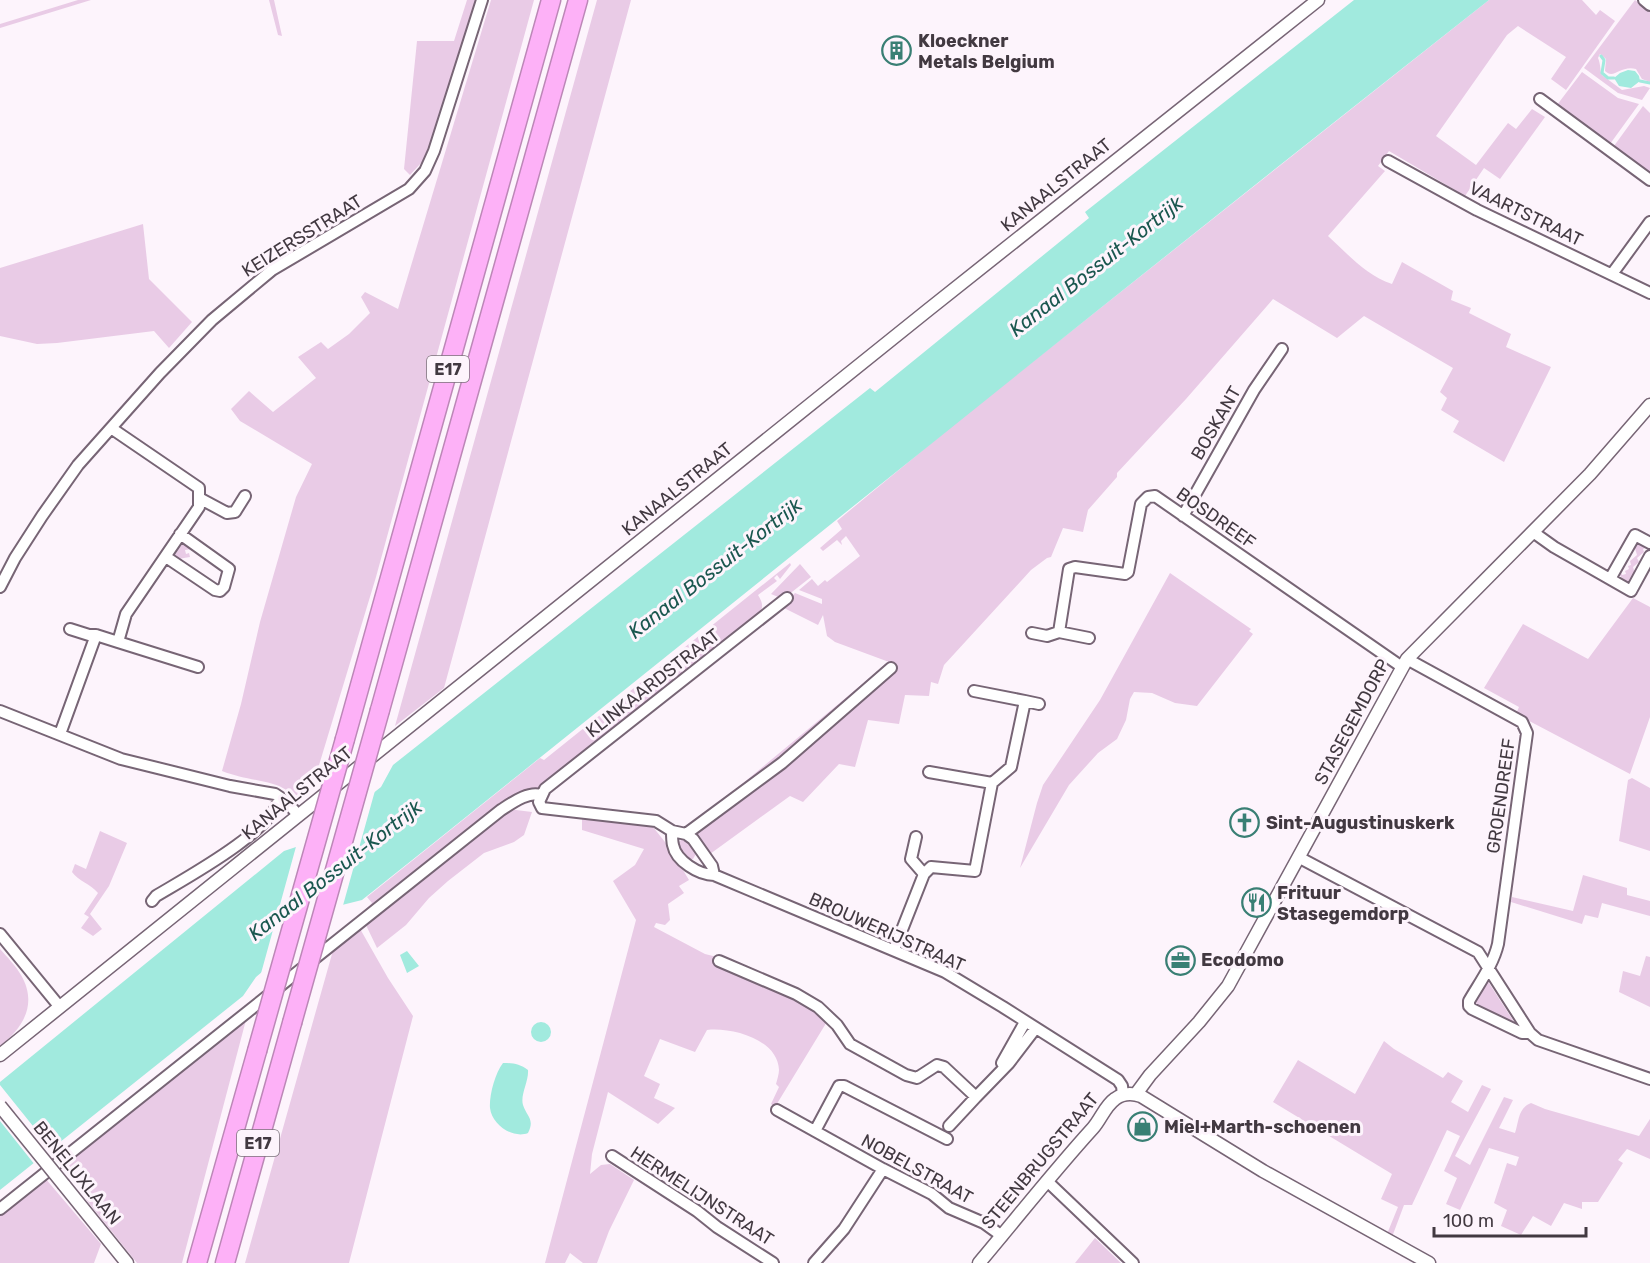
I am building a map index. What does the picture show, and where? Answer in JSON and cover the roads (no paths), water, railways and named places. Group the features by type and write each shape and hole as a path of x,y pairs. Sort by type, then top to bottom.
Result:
{"highway":[{"name":"E17","path":"197,1263 551,0"},
{"name":"E17","path":"225,1263 578,0"}],"street":[{"name":"KEIZERSSTRAAT","path":"0,587 15,558 78,465 160,373 212,320 272,270 408,189 425,171 434,151 482,0"},
{"name":"KANAALSTRAAT","path":"0,1055 1318,0"},
{"path":"1644,0 1650,5"},
{"path":"1540,99 1650,180"},
{"name":"VAARTSTRAAT","path":"1388,162 1477,210 1650,293"},
{"path":"1612,274 1650,222"},
{"name":"BOSKANT","path":"1183,516 1254,390 1282,349"},
{"name":"STASEGEMDORP","path":"1129,1094 1150,1075 1224,993 1300,858 1404,663 1590,474 1650,405"},
{"path":"111,428 199,488 199,507 126,614 118,642"},
{"path":"199,498 227,513 235,512 245,496"},
{"name":"BOSDREEF","path":"1059,632 1069,568 1125,574 1128,572 1141,504 1148,497 1155,496 1404,663"},
{"path":"1533,532 1554,547 1631,591 1650,556"},
{"path":"166,556 215,590 220,591 224,587 229,569 180,534"},
{"path":"1610,579 1635,535 1650,543"},
{"name":"KLINKAARDSTRAAT","path":"541,795 561,776 787,598"},
{"path":"69,628 89,635 96,634 198,667"},
{"path":"1032,633 1047,636 1059,632 1089,638"},
{"path":"60,734 96,634"},
{"name":"GROENDREEF","path":"1404,663 1522,722 1525,726 1527,733 1498,944 1494,960 1483,975 1469,1001 1469,1006 1522,1034 1530,1033"},
{"path":"686,834 782,763 891,668"},
{"path":"974,691 1039,704"},
{"path":"894,950 924,874 931,867 975,871 992,783 1011,767 1025,701"},
{"path":"0,711 122,759 230,786 275,794 287,802 298,815"},
{"path":"929,772 992,783"},
{"path":"0,1209 501,810 521,799 536,793 541,795 539,802 542,808 656,821 672,831 686,834 693,839 712,866 714,875"},
{"path":"152,901 156,896 252,835 278,805 279,798"},
{"path":"672,831 673,846 692,868 702,859 707,859"},
{"path":"916,837 911,859 924,874"},
{"path":"1300,858 1478,952 1530,1033 1538,1040 1650,1079"},
{"name":"BROUWERIJSTRAAT","path":"692,868 701,874 714,875 945,972 1118,1080 1129,1094"},
{"path":"0,934 59,1006"},
{"path":"718,961 803,998 818,1007 837,1025 850,1044 906,1075 917,1078 937,1065 944,1067 976,1097"},
{"path":"990,1084 1025,1022"},
{"path":"949,1126 990,1084 1035,1029"},
{"path":"815,1131 839,1086 844,1086 947,1139"},
{"path":"1129,1094 1166,1111 1263,1171 1429,1263"},
{"name":"STEENBRUGSTRAAT","path":"979,1263 1099,1121 1110,1103 1129,1094"},
{"name":"BENELUXLAAN","path":"0,1106 127,1263"},
{"name":"NOBELSTRAAT","path":"777,1110 932,1194 949,1208 984,1223 1002,1236"},
{"name":"HERMELIJNSTRAAT","path":"612,1156 773,1263"},
{"path":"814,1263 844,1229 883,1169"},
{"path":"1047,1181 1133,1263"}],"water":[{"name":"Kanaal Bossuit-Kortrijk","path":"1354,0 1489,0 1065,336 362,900 342,905 256,977 243,996 0,1190 0,1082 284,851 311,842 381,787 393,765 870,388 875,392 1089,218 1085,212"},
{"path":"1628,70 1635,71 1640,81 1631,88 1619,86 1614,78"},
{"path":"407,951 419,966 407,973 400,955"},
{"path":"541,1022 548,1025 551,1032 548,1039 541,1042 534,1039 531,1032 534,1025"},
{"path":"503,1063 516,1064 528,1070 522,1101 531,1121 528,1133 516,1134 504,1129 492,1114 490,1103 492,1091 497,1073"}],"waterway":[{"path":"1601,56 1604,60 1602,73 1608,78 1614,78"},
{"path":"1640,81 1650,83"}],"place":[{"name":"Kloeckner Metals Belgium","path":"897,51"},
{"name":"Sint-Augustinuskerk","path":"1245,823"},
{"name":"Frituur Stasegemdorp","path":"1256,903"},
{"name":"Ecodomo","path":"1180,960"},
{"name":"Miel+Marth-schoenen","path":"1143,1127"}]}
